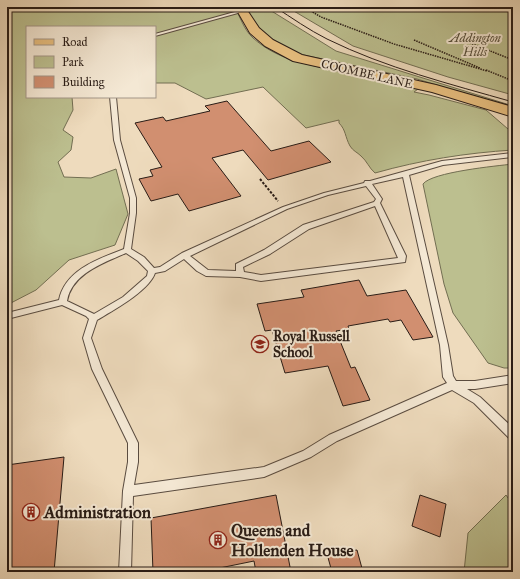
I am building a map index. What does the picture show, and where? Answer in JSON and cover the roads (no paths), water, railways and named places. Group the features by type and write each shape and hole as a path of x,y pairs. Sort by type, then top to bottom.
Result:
{"main road":[{"name":"COOMBE LANE","path":"241,9 254,30 269,43 298,58 436,89 513,112"}],"lane":[{"path":"156,35 241,9"},
{"path":"113,98 117,140 133,198 133,213 127,250"},
{"path":"152,271 162,269 185,255 285,208 326,194 368,182 406,174 442,163 513,155"},
{"path":"406,174 441,329 448,377 453,385 477,400 513,435"},
{"path":"185,255 200,269 206,272 240,274 261,278 402,260 402,256 377,203 378,199 368,182"},
{"path":"240,274 239,266 267,252 306,227 377,203"},
{"path":"127,250 142,259 152,271"},
{"path":"63,302 63,294 82,271 127,250"},
{"path":"125,572 128,491 133,462 133,443 97,369 87,338 93,318 126,299 150,277 152,271"},
{"path":"7,316 63,302 89,314 93,318"},
{"path":"128,491 264,472 307,454 333,438 453,385 475,385 513,379"}],"tram line":[{"path":"275,7 320,35 372,59 418,75 513,102"}],"place":[{"name":"Royal Russell School","path":"260,344"},
{"name":"Administration","path":"31,512"},
{"name":"Queens and Hollenden House","path":"218,540"}],"park label":[{"name":"Addington Hills","path":"475,45"}]}
